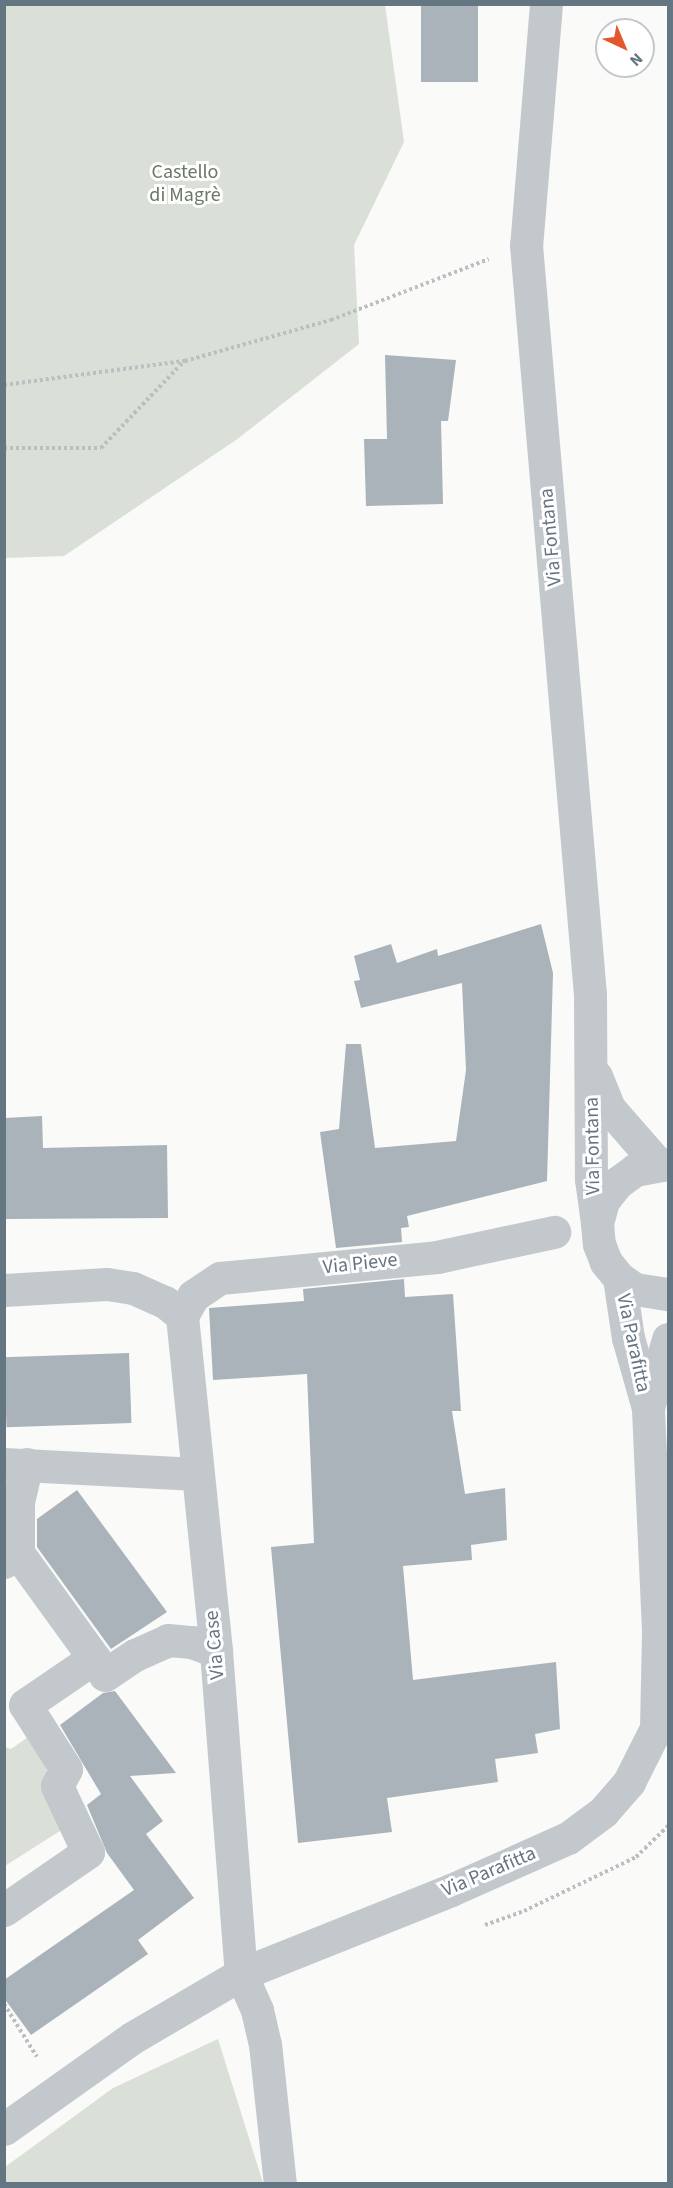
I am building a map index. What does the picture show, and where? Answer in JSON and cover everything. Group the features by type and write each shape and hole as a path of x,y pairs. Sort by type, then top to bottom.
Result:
{"street":[{"name":"Via Fontana","path":"546,4 526,244 589,982 592,1069 591,1179 598,1244 606,1262 619,1278"},
{"name":"Via Fontana","path":"592,1069 609,1108 663,1164"},
{"path":"597,1223 603,1201 617,1183 635,1170 663,1164"},
{"name":"Via Pieve","path":"182,1316 193,1296 220,1278 437,1257 554,1232"},
{"path":"619,1278 635,1289 669,1294"},
{"name":"Via Parafitta","path":"4,2129 132,2038 241,1974 451,1890 568,1838 603,1812 629,1782 656,1728 658,1630 648,1408 628,1338 619,1278"},
{"path":"4,1290 108,1284 133,1288 165,1302 182,1316"},
{"name":"Via Case","path":"182,1316 216,1651 241,1974 257,2010 265,2044 280,2184"},
{"name":"Via Parafitta","path":"648,1408 669,1339"},
{"path":"197,1474 16,1464 18,1502 11,1557 94,1658 105,1675 135,1655 168,1640 192,1642 216,1651"},
{"path":"4,1910 88,1852 57,1786 66,1769 15,1712 94,1658"}],"path":[{"path":"4,385 185,361 331,320 526,244"},
{"path":"4,448 101,448 185,361"},
{"path":"485,1925 524,1911 636,1857 669,1826"},
{"path":"4,2004 58,2090"}],"green space":[{"name":"Castello di Magrè","path":"4,5 385,5 404,142 354,245 359,344 236,440 64,556 5,558"},
{"path":"31,1735 38,1739 63,1829 5,1866 5,1747 11,1749"},
{"path":"218,2039 263,2183 5,2183 5,2167 113,2088"}],"building":[{"path":"421,4 478,4 478,82 421,82"},
{"path":"385,355 456,360 448,421 441,421 443,504 366,506 364,439 387,439"},
{"path":"541,924 553,973 547,1181 407,1216 409,1227 401,1228 402,1242 336,1248 320,1132 339,1129 346,1044 361,1044 375,1148 456,1141 466,1070 462,983 361,1008 354,981 360,980 354,956 391,944 397,963 437,949 438,956"},
{"path":"42,1116 43,1148 167,1145 168,1218 4,1219 4,1118"},
{"path":"404,1279 405,1297 453,1294 461,1411 452,1411 465,1494 505,1488 507,1540 471,1545 472,1560 403,1566 413,1680 556,1662 560,1729 535,1734 538,1753 495,1759 498,1782 387,1798 392,1832 298,1843 271,1547 314,1543 307,1374 213,1380 209,1308 304,1301 303,1289"},
{"path":"129,1353 131,1423 7,1427 4,1357"},
{"path":"77,1490 167,1612 111,1649 37,1547 37,1519"},
{"path":"115,1691 176,1773 130,1776 163,1821 146,1834 194,1898 138,1940 148,1954 31,2035 4,1998 4,1980 134,1890 107,1853 87,1805 101,1794 60,1725 103,1693"}]}
